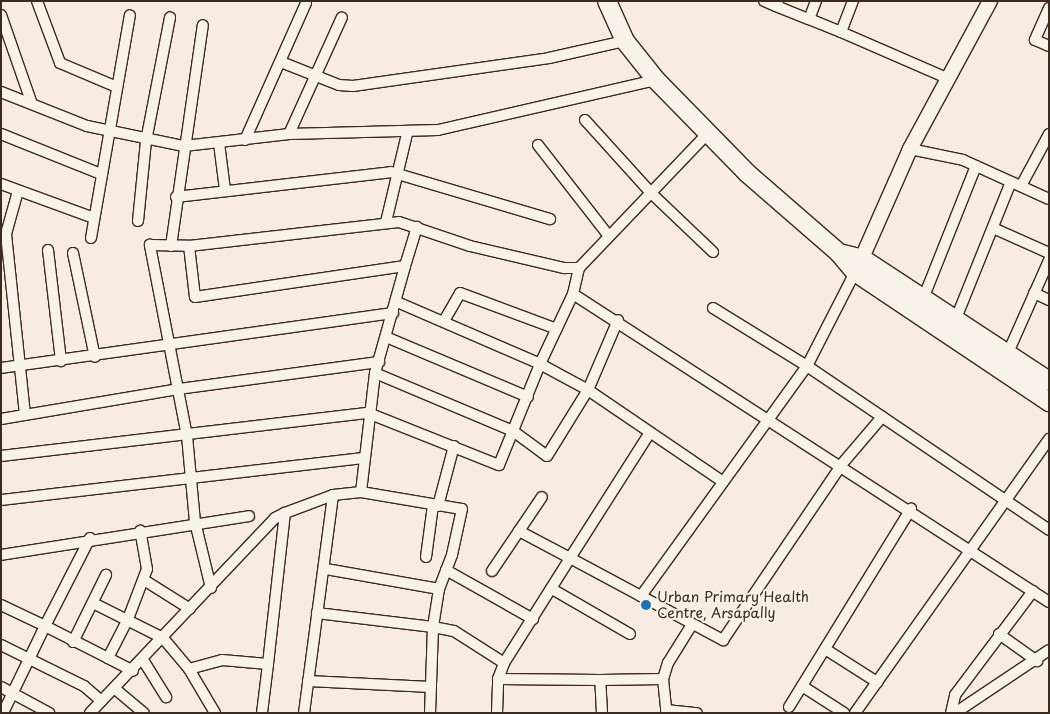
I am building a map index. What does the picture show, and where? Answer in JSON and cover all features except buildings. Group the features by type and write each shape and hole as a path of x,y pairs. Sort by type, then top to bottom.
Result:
{"highway":[{"path":"607,1 625,41 656,80 747,173 839,253 1049,402"},
{"path":"859,266 923,299 1049,381"}],"street":[{"path":"37,1 60,63 117,87"},
{"path":"764,1 777,4 947,78"},
{"path":"809,19 816,1"},
{"path":"841,32 853,1"},
{"path":"641,596 722,481 771,419 807,366 859,266 910,149 990,1"},
{"path":"245,140 306,3"},
{"path":"1049,8 1036,40 1049,46"},
{"path":"1,15 32,104"},
{"path":"91,238 130,15"},
{"path":"138,221 146,141 170,17"},
{"path":"289,134 342,17"},
{"path":"171,246 176,197 203,25"},
{"path":"281,62 315,76 353,86 548,58 625,41"},
{"path":"1,48 14,52"},
{"path":"1,92 146,141 184,146 289,134 407,134 656,80"},
{"path":"586,120 650,192 713,252"},
{"path":"1,456 187,436 368,413 499,465 540,364 573,294 580,268 608,235 708,133"},
{"path":"1,134 101,174"},
{"path":"386,222 395,172 407,134"},
{"path":"955,321 993,228 1016,184 1049,134"},
{"path":"219,143 225,190"},
{"path":"538,145 608,235"},
{"path":"910,149 976,166 1049,199"},
{"path":"923,299 976,166"},
{"path":"176,197 395,172 550,219"},
{"path":"1,184 94,218"},
{"path":"18,191 6,234 25,414"},
{"path":"211,588 195,522 193,479 172,344 148,250 153,245 189,246 386,222 417,227 470,246 564,268 580,268"},
{"path":"361,492 368,413 375,374 417,227"},
{"path":"993,228 1049,253"},
{"path":"189,246 195,297 406,266"},
{"path":"48,250 61,361"},
{"path":"73,253 95,357"},
{"path":"1007,355 1049,260"},
{"path":"444,321 460,293 557,329"},
{"path":"1034,293 1049,300"},
{"path":"573,294 618,320 842,464 1049,602"},
{"path":"397,302 540,364 588,390 649,434 722,481"},
{"path":"713,308 807,366 1006,503 1049,530"},
{"path":"1,368 95,357 172,344 393,313"},
{"path":"375,374 514,432 547,456 588,390 618,320"},
{"path":"386,338 528,397"},
{"path":"1,418 179,389 379,362"},
{"path":"519,531 641,596 691,626 722,640 842,464 882,417"},
{"path":"497,713 498,679 504,663 649,434"},
{"path":"855,713 972,552 1049,439"},
{"path":"426,557 436,506 454,446"},
{"path":"1,500 363,458"},
{"path":"1,645 84,686 96,709 275,518 333,495 361,492 462,509 439,589 433,627 430,713"},
{"path":"304,713 317,613 326,569 333,495"},
{"path":"492,571 542,497"},
{"path":"789,707 910,509"},
{"path":"262,713 285,513"},
{"path":"1,555 90,538 249,516"},
{"path":"108,658 128,619 147,569 140,531"},
{"path":"3,713 90,538"},
{"path":"326,569 439,589"},
{"path":"446,570 533,619"},
{"path":"73,642 95,604 106,575"},
{"path":"144,580 190,609"},
{"path":"552,589 630,634"},
{"path":"953,713 953,699 999,634 1033,591"},
{"path":"95,604 163,638 189,669 215,713"},
{"path":"1,605 133,670"},
{"path":"317,613 454,631 504,663"},
{"path":"691,626 668,663 663,679 666,712 697,713"},
{"path":"999,634 1037,661"},
{"path":"825,650 877,682"},
{"path":"953,713 1037,661 1049,650"},
{"path":"143,660 166,697"},
{"path":"189,669 222,660 268,664"},
{"path":"498,679 663,679"},
{"path":"600,680 602,713"},
{"path":"308,681 431,687"},
{"path":"802,686 844,713"},
{"path":"1,687 49,713"},
{"path":"114,688 144,713"}],"place":[{"name":"Urban Primary Health Centre, Arsapally","path":"646,605"}]}
